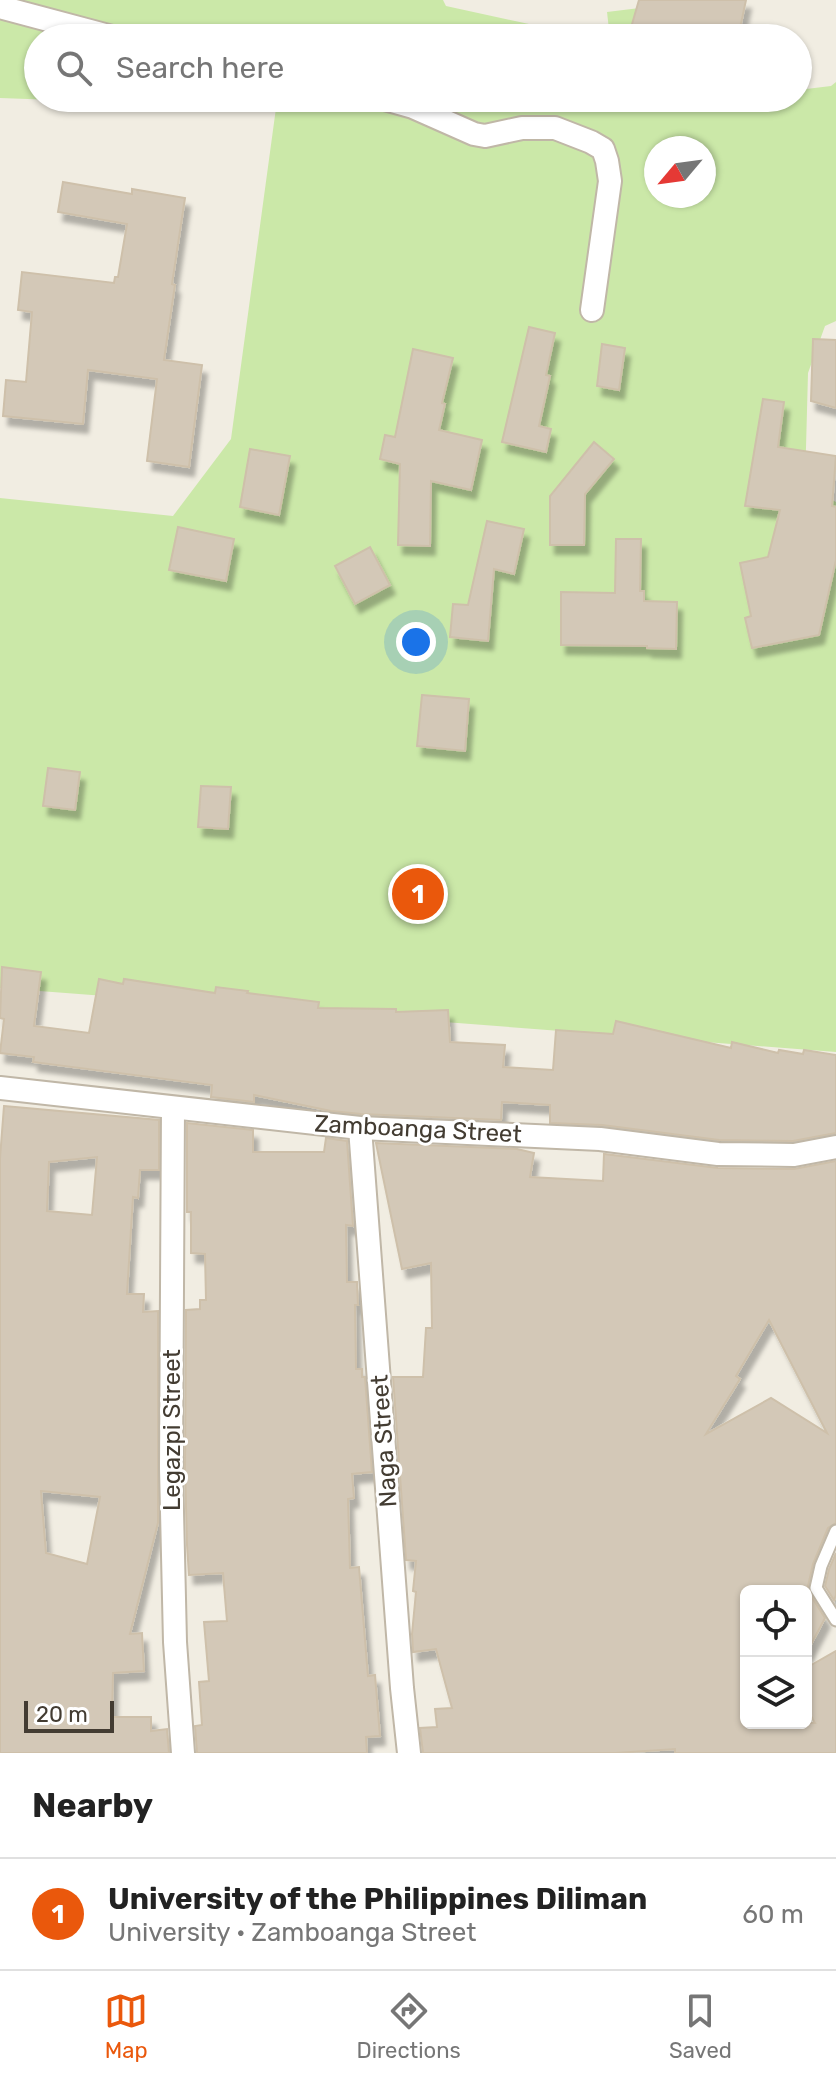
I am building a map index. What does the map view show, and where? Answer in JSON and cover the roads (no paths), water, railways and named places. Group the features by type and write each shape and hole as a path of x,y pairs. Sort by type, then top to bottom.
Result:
{"street":[{"path":"0,7 64,24"},
{"path":"424,112 474,134 485,136 522,128 555,128 603,149 610,181 592,310"},
{"name":"Zamboanga Street","path":"0,1088 360,1128 600,1139 718,1154 794,1155 836,1147"},
{"name":"Legazpi Street","path":"173,1108 171,1468 175,1642 183,1753"},
{"name":"Naga Street","path":"360,1128 409,1753"}],"lane":[{"path":"836,1531 821,1566 816,1588 836,1620"}],"place":[{"name":"University of the Philippines Diliman","path":"418,894"}]}
